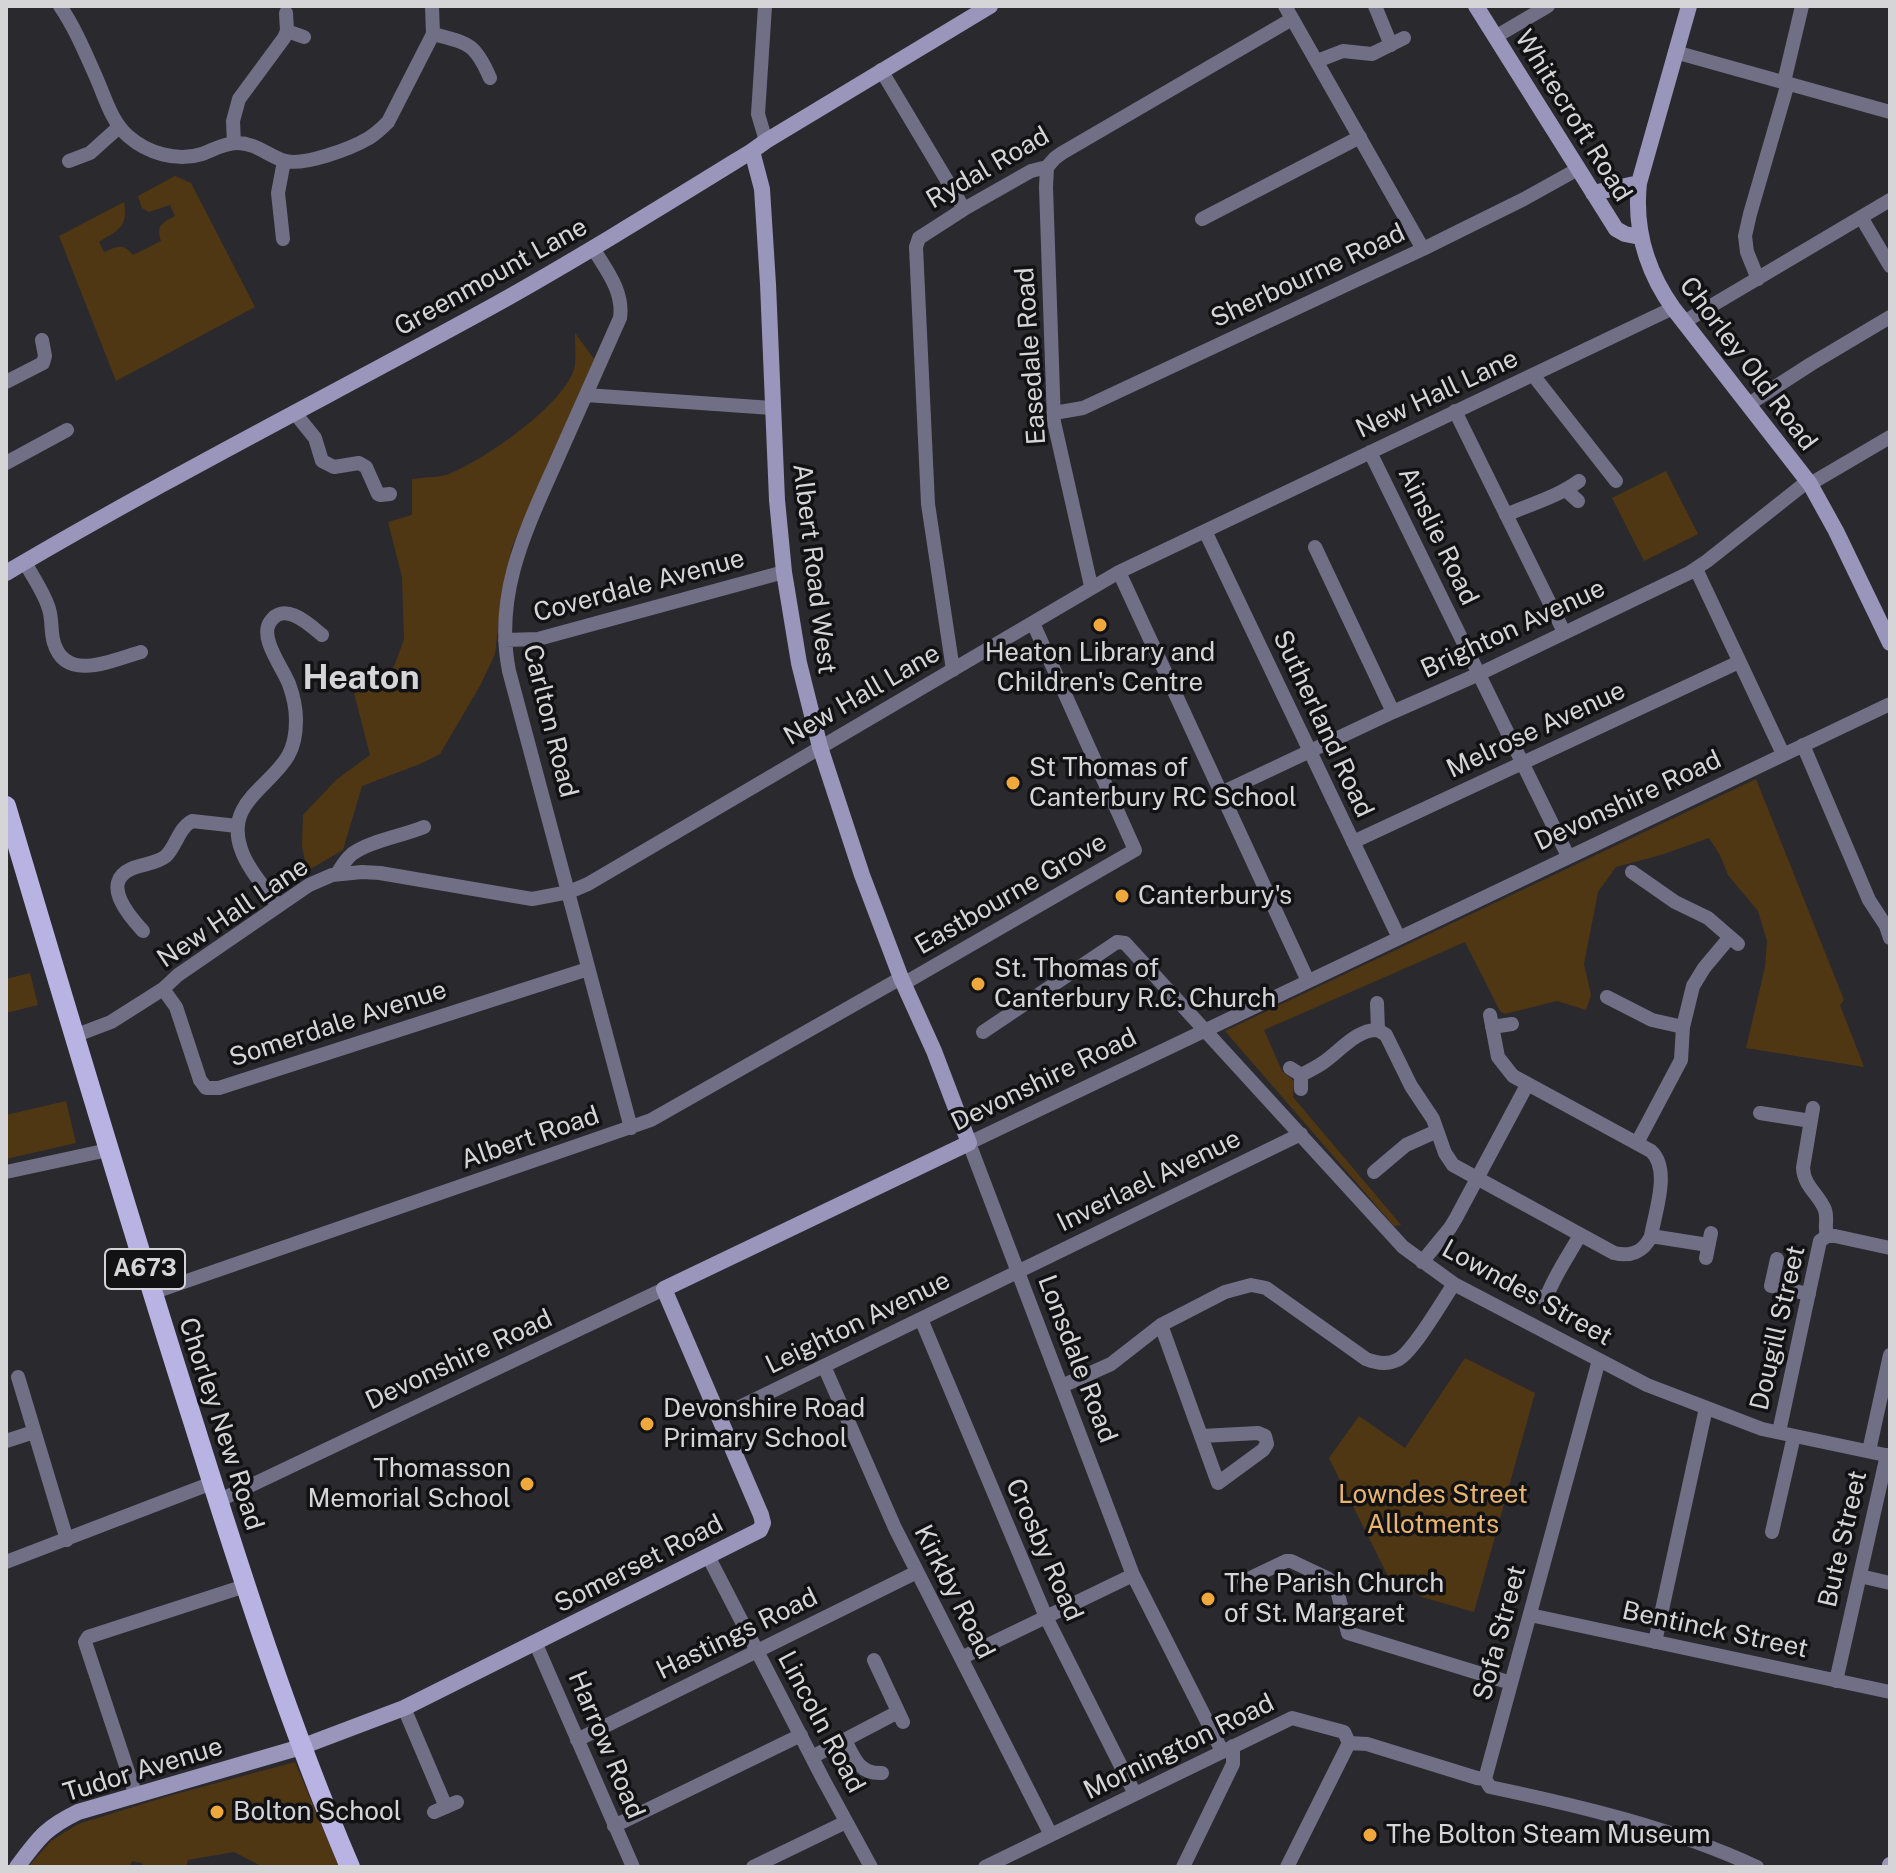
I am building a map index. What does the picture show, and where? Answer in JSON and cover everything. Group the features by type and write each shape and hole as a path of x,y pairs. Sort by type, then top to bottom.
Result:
{"main road":[{"name":"Chorley New Road","path":"6,806 108,1150 245,1586 301,1747 350,1867"}],"street":[{"path":"60,6 78,36 119,127 143,148 179,157 200,155 234,143 259,148 284,161 303,162 348,147 393,126 433,34 432,6"},
{"path":"765,6 758,114 766,141"},
{"name":"Greenmount Lane","path":"6,573 294,412 491,307 990,6"},
{"path":"1317,61 1343,51 1367,55 1376,53 1398,42 1375,6"},
{"name":"Whitecroft Road","path":"1476,6 1616,229 1640,237"},
{"path":"1495,37 1548,6"},
{"name":"Chorley Old Road","path":"1689,6 1639,183 1637,206 1640,237 1650,269 1673,308 1809,483 1856,569 1890,643"},
{"path":"1758,279 1747,252 1745,236 1786,83 1802,6"},
{"path":"234,143 233,121 239,99 287,31 286,13"},
{"path":"1288,13 1423,249"},
{"name":"Rydal Road","path":"953,670 928,504 917,242 922,234 964,209 1031,171 1047,167 1062,153 1288,13"},
{"path":"287,31 304,37"},
{"path":"433,34 468,44 488,58 490,78"},
{"path":"1675,52 1890,112"},
{"path":"881,70 964,209"},
{"path":"69,161 92,157 119,127"},
{"path":"1202,219 1360,137"},
{"name":"Albert Road West","path":"752,151 762,189 777,500 784,572 799,663 820,747 862,875 902,981"},
{"path":"283,239 288,220 278,186 284,161"},
{"name":"Easedale Road","path":"1047,167 1054,413 1091,586"},
{"name":"Sherbourne Road","path":"1054,413 1083,408 1423,249 1578,169"},
{"path":"1593,193 1639,183"},
{"path":"1684,322 1890,200"},
{"path":"1861,217 1890,266"},
{"name":"Carlton Road","path":"593,248 618,291 620,318 517,553 507,602 505,640 509,671 631,1128"},
{"name":"New Hall Lane","path":"74,1036 111,1022 163,989 178,975 309,885 337,874 380,873 532,899 569,892 595,881 1091,586 1673,308"},
{"path":"1749,404 1890,317"},
{"path":"6,382 43,363 42,340"},
{"path":"1533,375 1616,481"},
{"path":"586,395 772,408"},
{"path":"1455,411 1564,632"},
{"path":"294,412 315,438 322,461 334,467 363,464 378,494 390,494"},
{"path":"6,463 67,430"},
{"name":"Brighton Avenue","path":"1221,793 1479,674 1696,569 1809,483 1890,437"},
{"name":"Ainslie Road","path":"1370,452 1568,856"},
{"path":"1506,515 1573,486 1578,501"},
{"name":"Sutherland Road","path":"1205,531 1399,938"},
{"path":"1315,547 1393,712"},
{"path":"25,562 49,606 54,644 61,658 76,666 86,667 144,650"},
{"path":"1696,569 1783,754"},
{"name":"Coverdale Avenue","path":"505,640 538,639 784,572"},
{"path":"1119,572 1308,981"},
{"path":"278,906 244,857 237,826 244,806 282,764 296,756 293,698 269,643 267,629 273,618 285,614 314,620 322,635"},
{"name":"Eastbourne Grove","path":"902,981 1135,850 1033,623"},
{"name":"Melrose Avenue","path":"1353,842 1739,662"},
{"name":"Devonshire Road","path":"6,1562 215,1492 664,1289 1890,704"},
{"path":"1803,745 1869,900 1883,911 1890,938"},
{"path":"143,931 127,923 121,903 119,881 128,870 169,853 186,820 237,826"},
{"path":"337,874 344,862 365,847 424,827"},
{"path":"1632,872 1644,887 1708,918 1734,941 1698,976 1689,998 1683,1027 1681,1060 1637,1143"},
{"name":"Lowndes Street","path":"983,1032 1117,942 1125,943 1403,1247 1454,1284 1647,1385 1752,1426 1888,1456"},
{"name":"Somerdale Avenue","path":"163,989 176,1007 202,1084 214,1089 588,969"},
{"name":"Albert Road","path":"152,1293 631,1128 663,1114 902,981"},
{"name":"Lonsdale Road","path":"902,981 934,1051 1133,1575 1228,1749"},
{"path":"1607,997 1628,1000 1652,1020 1683,1027"},
{"path":"1377,1003 1378,1030"},
{"path":"1297,1077 1366,1032 1378,1030 1386,1035 1411,1086 1433,1119 1449,1160 1458,1169 1614,1253 1626,1255 1644,1247 1651,1236 1661,1178 1661,1165 1656,1155 1513,1076 1503,1065 1495,1047 1491,1021 1512,1024"},
{"path":"1422,1262 1450,1228 1527,1085"},
{"path":"1760,1113 1779,1122 1812,1114 1804,1176 1825,1211 1824,1229 1827,1236 1890,1248"},
{"path":"1374,1172 1406,1145 1437,1131"},
{"name":"Inverlael Avenue","path":"1018,1272 1301,1134"},
{"path":"6,1172 108,1150"},
{"path":"1547,1296 1555,1275 1580,1235"},
{"path":"1651,1236 1708,1245"},
{"name":"Dougill Street","path":"1772,1532 1809,1294 1820,1241 1827,1236"},
{"path":"1777,1259 1771,1286 1809,1294"},
{"name":"Leighton Avenue","path":"719,1417 1018,1272"},
{"path":"1062,1386 1111,1364 1161,1325 1234,1288 1251,1285 1266,1288 1366,1359 1375,1363 1390,1363 1408,1352 1454,1284"},
{"name":"Somerset Road","path":"301,1747 404,1708 762,1527 761,1515 664,1289"},
{"path":"1531,1298 1547,1296"},
{"path":"1547,1296 1557,1308"},
{"name":"Crosby Road","path":"921,1319 1046,1617 1135,1794"},
{"path":"1161,1325 1218,1483 1267,1444 1265,1436 1258,1433 1202,1436"},
{"path":"1869,1451 1890,1355"},
{"name":"Sofa Street","path":"1485,1779 1599,1360"},
{"name":"Kirkby Road","path":"824,1366 895,1528 1051,1835"},
{"path":"18,1377 67,1540"},
{"path":"1655,1642 1706,1408"},
{"path":"6,1441 34,1432"},
{"name":"Bute Street","path":"1836,1681 1888,1456"},
{"name":"Lincoln Road","path":"708,1556 871,1867"},
{"path":"1244,1581 1291,1561 1332,1582 1348,1633 1511,1683"},
{"name":"Hastings Road","path":"577,1740 917,1572"},
{"path":"961,1658 1133,1575"},
{"path":"1860,1576 1890,1583"},
{"path":"136,1796 85,1642 88,1637 245,1586"},
{"name":"Bentinck Street","path":"1530,1615 1890,1692"},
{"name":"Harrow Road","path":"535,1642 633,1867"},
{"path":"812,1757 900,1717 874,1660"},
{"path":"404,1708 445,1807"},
{"name":"Mornington Road","path":"985,1867 1292,1718 1344,1732 1349,1743 1367,1744 1485,1779 1490,1787 1643,1825 1757,1867"},
{"path":"614,1826 801,1735"},
{"path":"845,1740 861,1768 882,1773"},
{"path":"1287,1867 1349,1743"},
{"name":"Tudor Avenue","path":"17,1867 41,1835 78,1812 301,1747"},
{"path":"1183,1867 1233,1764 1228,1749"},
{"path":"753,1867 846,1822"}],"green space":[{"path":"175,176 191,183 255,307 116,381 59,236 124,202 123,223 99,242 104,252 120,247 133,255 161,241 161,225 175,216 170,205 149,212 142,208 138,196"},
{"path":"575,333 594,359 512,547 495,654 481,684 440,754 362,786 343,850 307,871 302,846 303,815 336,780 370,755 354,693 365,690 375,672 394,667 404,639 402,577 388,522 412,515 412,479 445,475 464,467 522,428 557,396 575,365"},
{"path":"1666,471 1698,534 1644,561 1612,498"},
{"path":"1756,779 1844,1000 1840,1005 1864,1067 1746,1048 1765,967 1767,941 1758,911 1728,875 1709,838 1616,867 1598,892 1584,964 1591,995 1586,1010 1557,1001 1505,1014 1500,1011 1465,942 1264,1030 1282,1071 1294,1081 1293,1097 1401,1225 1394,1226 1225,1031"},
{"path":"30,973 38,1005 6,1013 6,979"},
{"path":"66,1101 76,1143 6,1159 6,1115"},
{"name":"Lowndes Street Allotments","path":"1465,1358 1535,1393 1474,1612 1422,1597 1388,1576 1329,1458 1359,1416 1405,1448"},
{"name":"Bolton School","path":"295,1762 339,1867 263,1867 234,1852 188,1860 186,1867 144,1867 142,1863 132,1861 129,1867 28,1867 51,1841 78,1824"}],"place":[{"name":"Heaton Library and Children's Centre","path":"1100,625"},
{"name":"St Thomas of Canterbury RC School","path":"1013,783"},
{"name":"Canterbury's","path":"1122,896"},
{"name":"St. Thomas of Canterbury R.C. Church","path":"978,984"},
{"name":"Devonshire Road Primary School","path":"647,1424"},
{"name":"Thomasson Memorial School","path":"527,1484"},
{"name":"The Parish Church of St. Margaret","path":"1208,1599"},
{"name":"Bolton School","path":"217,1812"},
{"name":"The Bolton Steam Museum","path":"1370,1835"}],"district":[{"name":"Heaton","path":"361,679"}]}
